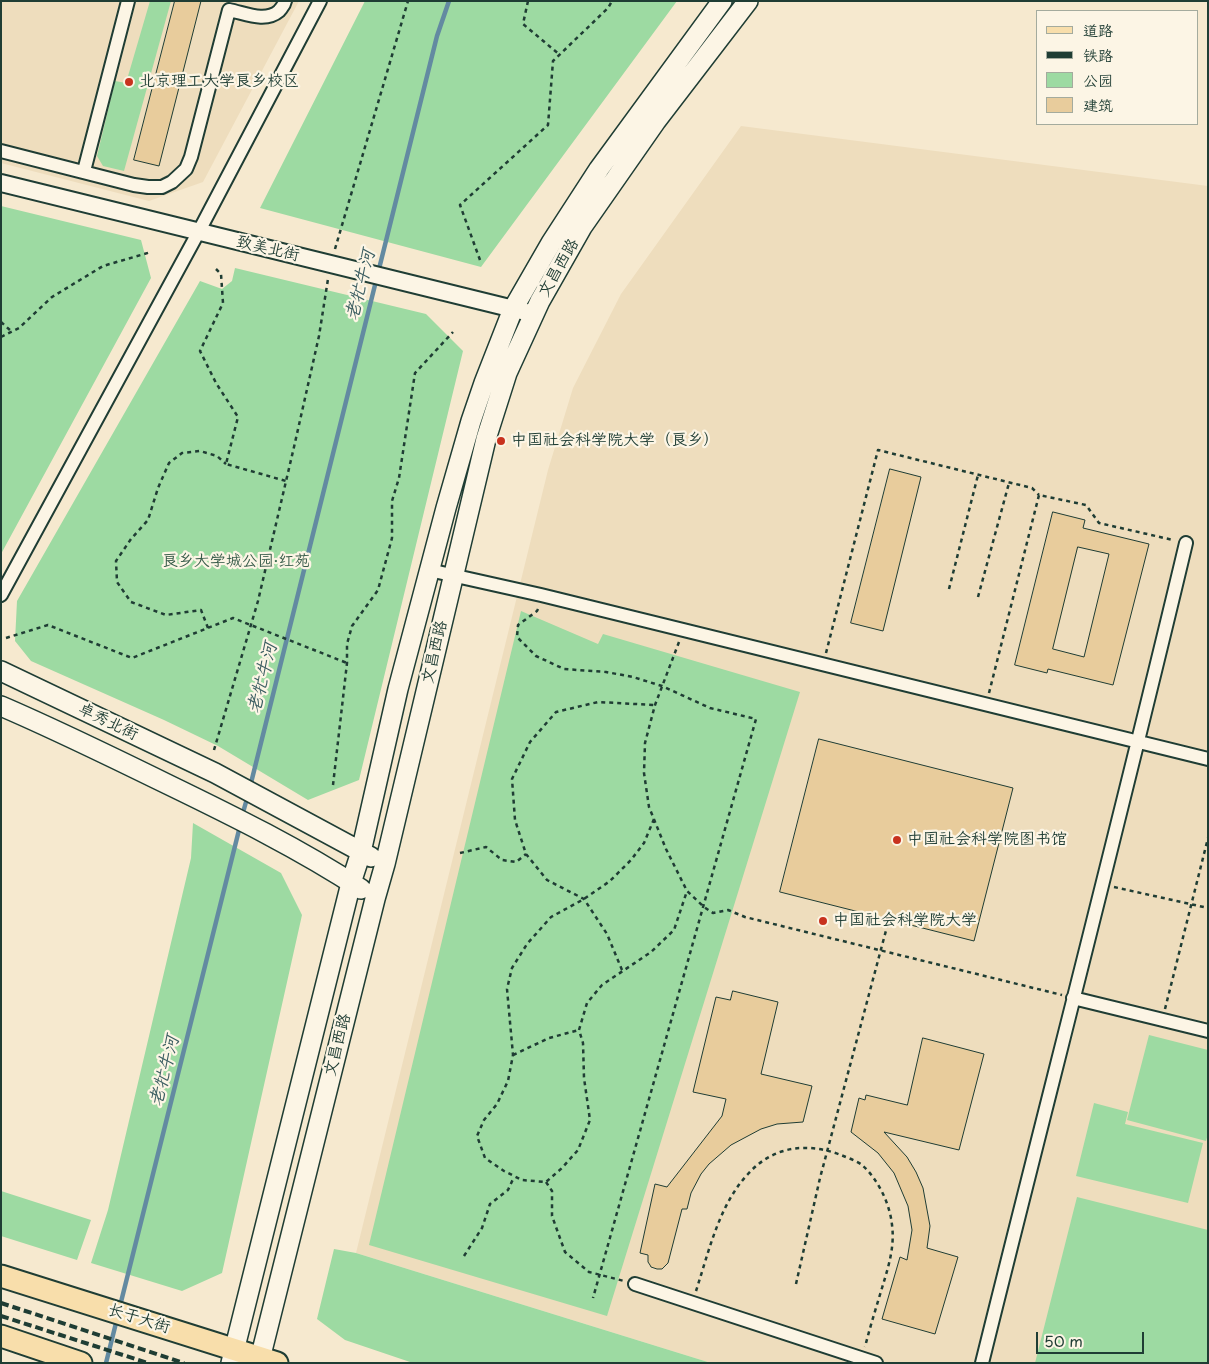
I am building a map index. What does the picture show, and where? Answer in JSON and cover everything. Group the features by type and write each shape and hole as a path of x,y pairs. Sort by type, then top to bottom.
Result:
{"main road":[{"name":"文昌西路","path":"233,1356 351,883 361,852 398,689 429,570 484,383 513,309 551,243 599,169 722,1"},
{"name":"文昌西路","path":"266,1361 486,439 507,372 540,301 582,228 656,121 748,1"},
{"name":"卓秀北街","path":"1,671 215,773 385,864"},
{"name":"卓秀北街","path":"1,706 208,804 282,842 375,899"},
{"name":"长于大街","path":"1,1276 173,1330 233,1356 266,1361"},
{"path":"1,1336 79,1362"}],"street":[{"path":"84,171 128,1"},
{"path":"1,151 134,185 162,187 172,182 186,169 191,157 229,10 262,18 274,15 286,1"},
{"path":"1,595 198,233 320,1"},
{"name":"致美北街","path":"1,184 534,314"},
{"path":"982,1363 1139,742 1186,543"},
{"path":"429,570 541,595 1208,759"},
{"path":"1073,998 1208,1031"},
{"path":"635,1284 876,1363"}],"path":[{"path":"214,750 258,601 335,265 408,1"},
{"path":"528,1 523,24 560,55"},
{"path":"480,260 460,205 548,125 553,62 608,8 612,1"},
{"path":"1,337 19,328 52,297 103,266 151,252"},
{"path":"216,269 221,274 223,303 200,351 216,383 238,417 226,464"},
{"path":"1,322 12,332"},
{"path":"333,785 347,663 347,644 352,626 378,590 392,538 392,501 399,478 415,373 453,332"},
{"path":"823,664 878,450 1032,488 1039,495 1086,505 1098,523 1186,543"},
{"path":"208,628 201,610 166,615 131,602 117,582 116,561 148,520 158,488 169,463 182,453 200,451 217,456 226,464 286,482"},
{"path":"949,589 978,475"},
{"path":"978,597 1009,483"},
{"path":"986,705 1039,495"},
{"path":"541,595 537,611 518,625 517,637 536,656 564,669 633,676 662,686 710,708 756,719 593,1298"},
{"path":"6,638 48,625 132,658 233,618 347,663"},
{"path":"684,630 655,705 645,743 644,773 649,807 666,849 687,890 704,907 713,913 728,910 745,917 1073,998"},
{"path":"622,970 607,934 584,899 547,880 526,854 515,820 512,779 530,742 556,712 598,702 655,705"},
{"path":"654,819 644,843 631,860 610,881 584,899 551,917 527,944 512,968 507,989 513,1055 508,1081 497,1104 484,1120 478,1136 485,1158 514,1177 522,1180 546,1182 578,1150 590,1120 584,1078 583,1043 579,1030 587,1003 602,985 651,952 674,930 687,890"},
{"path":"1162,1020 1208,838"},
{"path":"460,853 486,847 502,860 516,862 526,854"},
{"path":"1102,885 1208,908"},
{"path":"796,1284 820,1178 888,923"},
{"path":"513,1055 549,1038 579,1030"},
{"path":"692,1302 730,1196 748,1173 765,1159 782,1150 806,1147 828,1150 862,1165 876,1182 887,1202 892,1226 892,1253 861,1358"},
{"path":"464,1256 482,1228 490,1204 508,1190 514,1177"},
{"path":"546,1182 552,1191 552,1216 566,1252 588,1272 635,1284"}],"shaded area":[{"name":"北京理工大学良乡校区","path":"1,1 299,1 203,182 149,201 1,163"},
{"name":"中国社会科学院大学","path":"741,126 1208,186 1208,1363 711,1363 356,1253 548,470 573,388 621,294"}],"green space":[{"path":"150,1 171,1 124,171 103,166 97,156 115,81 126,83"},
{"path":"365,1 677,1 481,267 260,208"},
{"path":"1,206 141,240 151,278 1,554"},
{"name":"良乡大学城公园·红苑","path":"235,268 426,314 463,351 359,780 308,800 218,746 31,661 15,641 17,601 200,281 222,289 232,281"},
{"path":"521,611 598,644 603,634 800,692 607,1316 369,1245"},
{"path":"193,823 281,873 302,915 222,1273 182,1291 91,1263 108,1210 191,858"},
{"path":"1149,1035 1208,1050 1208,1134 1206,1141 1127,1120"},
{"path":"1094,1103 1128,1112 1125,1124 1203,1143 1188,1203 1076,1176"},
{"path":"1,1191 91,1220 77,1260 1,1236"},
{"path":"1077,1197 1208,1230 1208,1363 1035,1363"},
{"path":"334,1249 356,1253 711,1363 413,1363 345,1340 317,1319"}],"building":[{"path":"175,1 201,1 159,166 134,160"},
{"path":"890,469 921,477 883,631 851,623"},
{"path":"1053,512 1085,520 1083,528 1149,544 1113,685 1048,669 1047,673 1015,665","holes":["1078,547 1109,554 1084,657 1053,649"]},
{"name":"中国社会科学院图书馆","path":"819,739 1013,788 974,941 780,892"},
{"path":"733,991 778,1002 761,1074 812,1086 803,1122 777,1124 761,1129 731,1145 709,1164 701,1174 691,1193 687,1209 682,1209 668,1263 662,1269 657,1269 651,1267 648,1262 648,1255 640,1253 655,1184 667,1187 722,1116 726,1099 693,1092 716,997 730,1000"},
{"path":"923,1038 984,1054 959,1150 884,1132 907,1157 923,1188 930,1226 927,1248 958,1257 935,1334 882,1319 900,1257 907,1260 912,1230 908,1206 894,1173 878,1153 851,1132 859,1098 865,1100 866,1095 907,1105"}],"waterway":[{"name":"老牤牛河","path":"250,787 437,36 449,1"},
{"name":"老牤牛河","path":"242,816 248,795"},
{"name":"老牤牛河","path":"120,1306 240,826"},
{"name":"老牤牛河","path":"106,1363 117,1319"}],"railway":[{"path":"1,1303 184,1363"},
{"path":"1,1316 148,1363"}],"place":[{"name":"北京理工大学良乡校区","path":"129,82"},
{"name":"中国社会科学院大学（良乡）","path":"501,441"},
{"name":"中国社会科学院图书馆","path":"897,840"},
{"name":"中国社会科学院大学","path":"823,921"}]}
